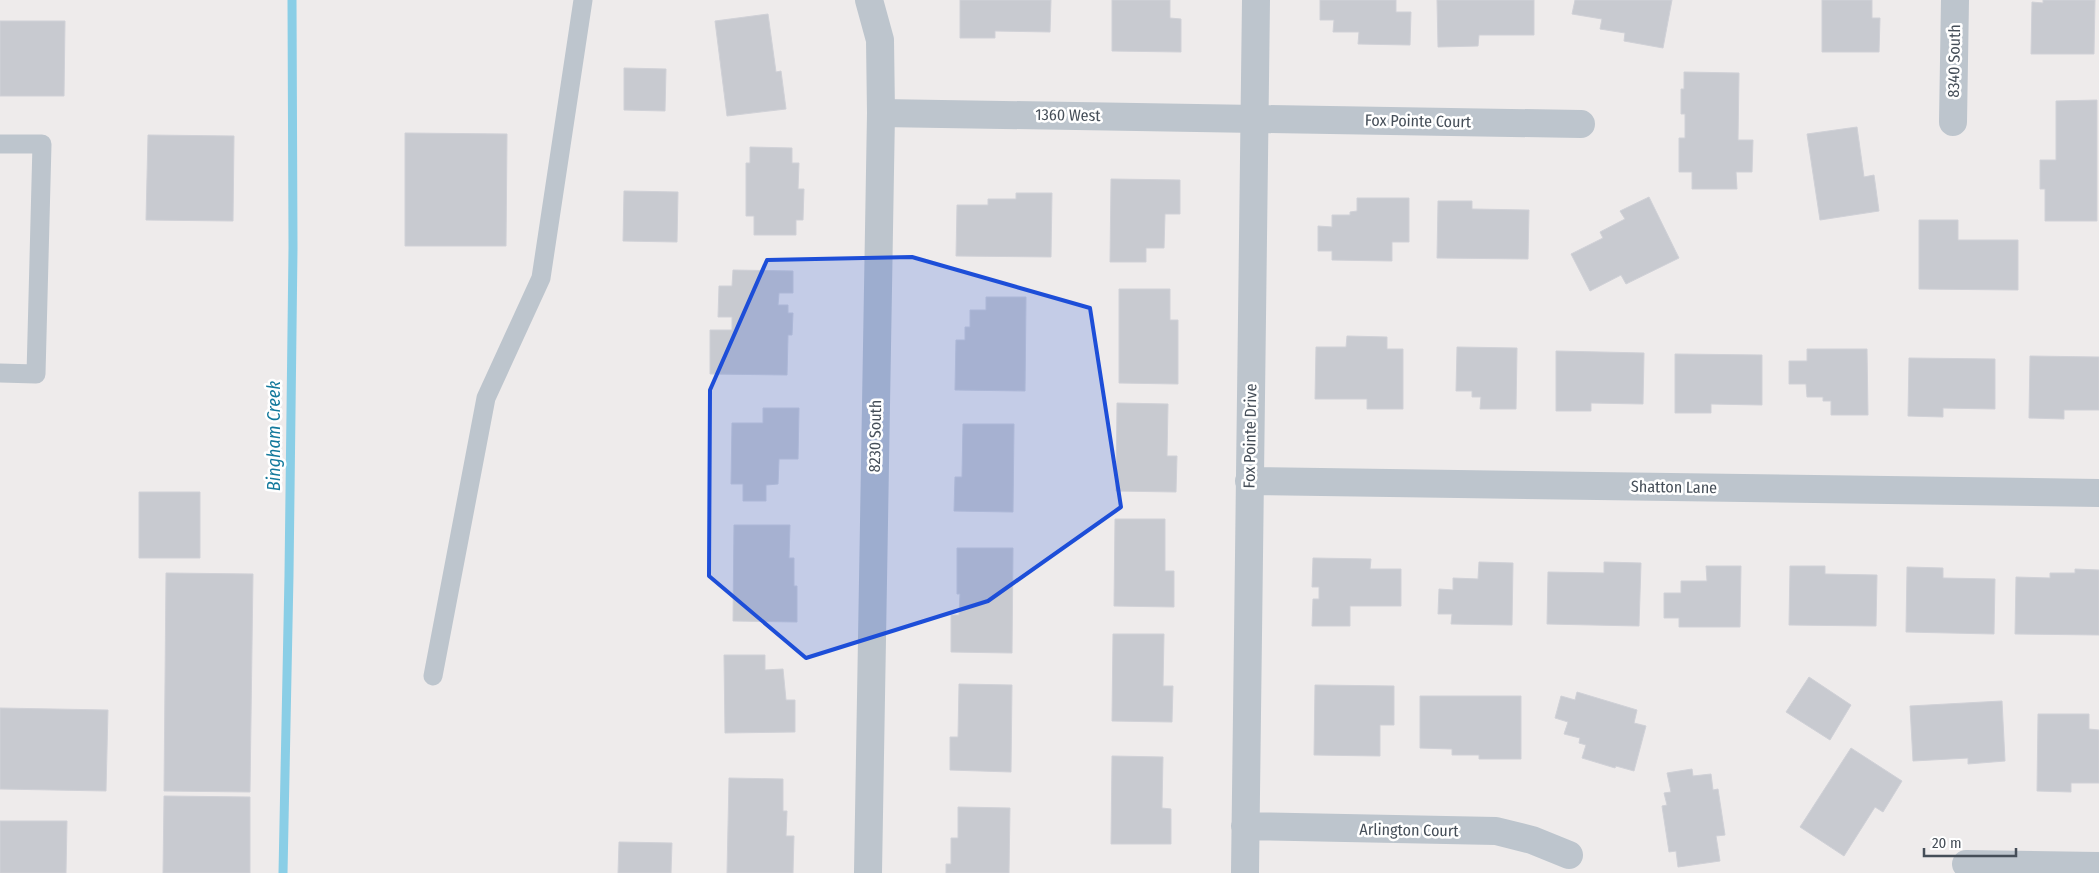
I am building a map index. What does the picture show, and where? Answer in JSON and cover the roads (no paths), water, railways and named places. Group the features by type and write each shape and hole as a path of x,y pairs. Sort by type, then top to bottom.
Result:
{"street":[{"name":"8230 South","path":"868,873 881,113 880,40 869,0"},
{"name":"Fox Pointe Drive","path":"1244,873 1256,0"},
{"name":"8340 South","path":"1953,122 1955,0"},
{"name":"1360 West","path":"881,113 1255,118"},
{"name":"Fox Pointe Court","path":"1255,118 1581,124"},
{"name":"Shatton Lane","path":"1249,481 2099,493"},
{"name":"Arlington Court","path":"1245,826 1496,832 1532,840 1570,855"},
{"path":"1966,864 2099,866"}],"lane":[{"path":"433,676 486,398 541,278 583,0"},
{"path":"0,144 42,144 36,374 0,373"}],"waterway":[{"name":"Bingham Creek","path":"283,873 293,248 292,0"}]}
